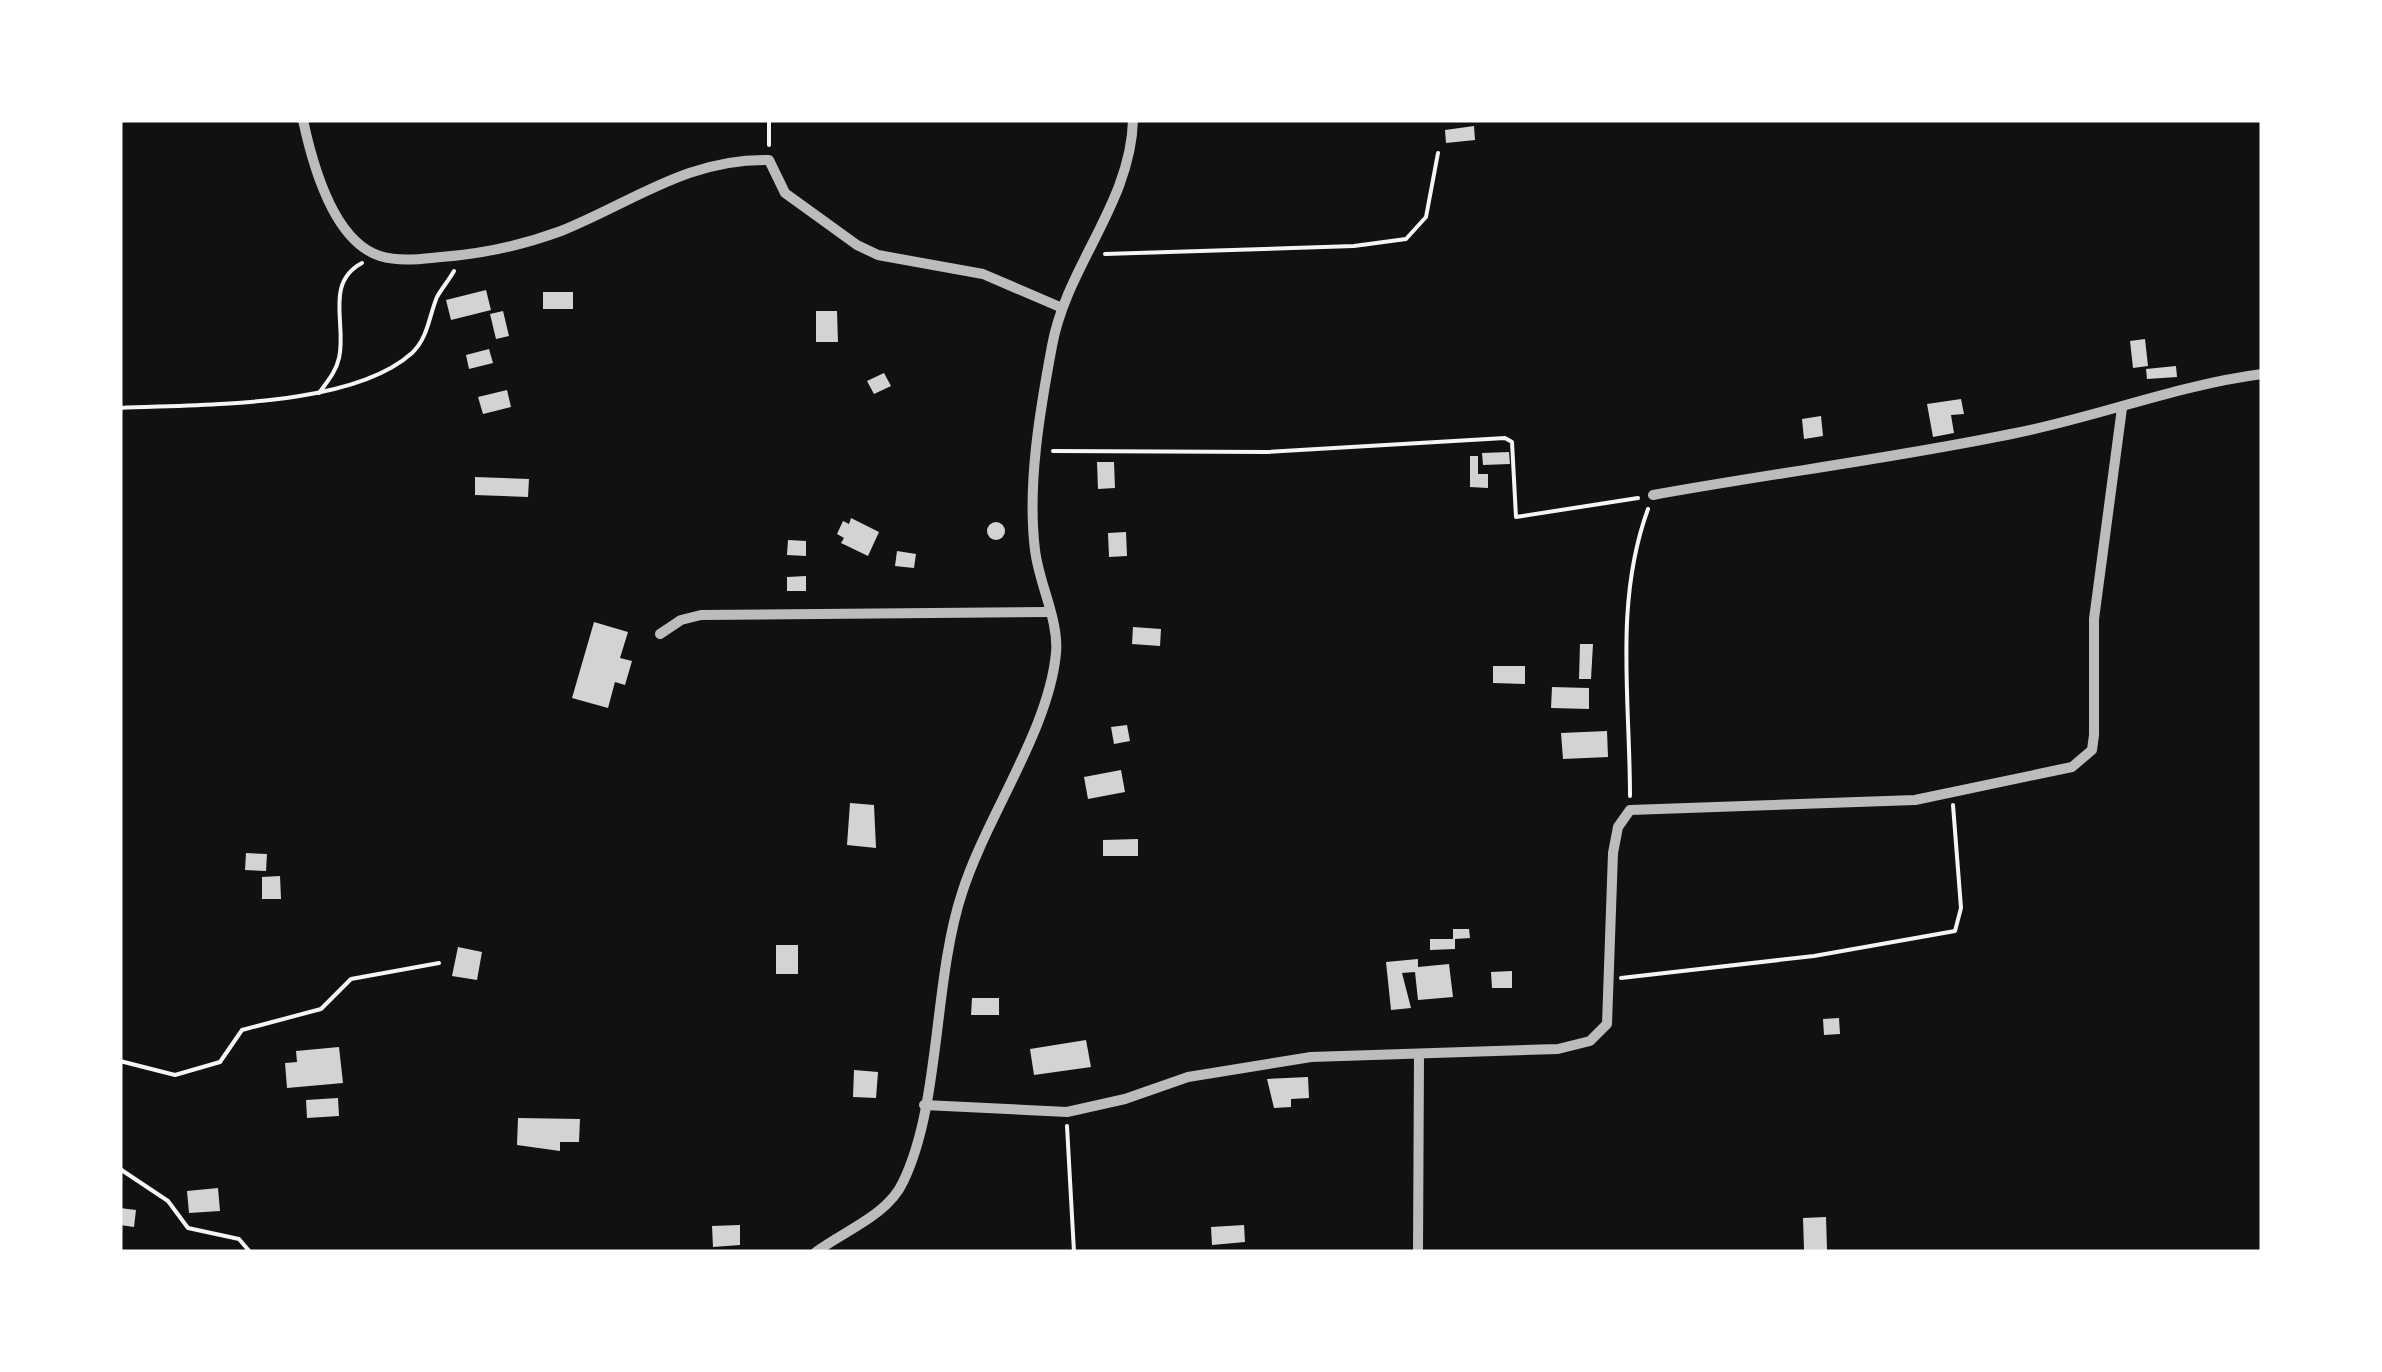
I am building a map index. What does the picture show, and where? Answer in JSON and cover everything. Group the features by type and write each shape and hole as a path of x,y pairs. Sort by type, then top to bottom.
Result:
{"street":[{"path":"303,120 320,185 336,215 376,255 404,260 466,255 558,232 684,172 728,159 769,160 785,193 857,246 878,255 983,274 1060,307"},
{"path":"816,1252 893,1198 912,1162 945,959 962,890 1051,678 1056,637 1034,540 1038,451 1060,307 1090,255 1128,161 1134,120"},
{"path":"1653,495 1944,447 2122,408 2174,389 2262,374"},
{"path":"924,1105 1066,1112 1125,1099 1188,1078 1311,1057 1558,1049 1590,1041 1608,1024 1613,853 1618,828 1630,810 1874,804 2072,766 2092,750 2094,619 2122,408"},
{"path":"660,634 681,620 701,615 1048,612"},
{"path":"1418,1056 1418,1252"}],"path":[{"path":"769,120 769,160"},
{"path":"1090,255 1354,246 1406,239 1426,216 1438,153"},
{"path":"316,396 340,356 338,301 343,280 351,268 376,255"},
{"path":"120,408 316,396 413,352 426,334 438,297 466,255"},
{"path":"1038,451 1267,452 1488,440 1512,442 1516,517 1653,495 1634,548 1625,673 1630,810"},
{"path":"1612,979 1814,956 1955,931 1961,923 1961,908 1952,792"},
{"path":"120,1061 175,1075 220,1062 242,1030 320,1009 351,979 439,963"},
{"path":"1066,1112 1074,1252"},
{"path":"120,1170 168,1201 188,1228 240,1239 250,1252"}],"building":[{"path":"1474,126 1475,140 1446,143 1445,130"},
{"path":"486,290 491,310 451,320 446,300"},
{"path":"543,292 573,292 573,309 543,309"},
{"path":"503,311 509,336 496,339 490,314"},
{"path":"816,311 837,311 838,342 816,342"},
{"path":"2145,339 2148,366 2133,368 2130,341"},
{"path":"489,349 493,363 469,369 466,355"},
{"path":"2176,366 2177,377 2147,379 2146,369"},
{"path":"884,373 891,386 874,394 867,381"},
{"path":"507,390 511,407 483,414 478,397"},
{"path":"1961,399 1964,414 1951,415 1954,433 1933,437 1927,404"},
{"path":"1821,416 1823,436 1804,439 1802,419"},
{"path":"1509,452 1510,464 1483,465 1482,453"},
{"path":"1470,456 1478,456 1478,474 1488,474 1488,488 1470,487"},
{"path":"1097,462 1114,462 1115,488 1098,489"},
{"path":"475,477 529,479 528,497 475,495"},
{"path":"851,518 879,532 868,556 841,543 844,538 837,534 843,521 849,524"},
{"path":"996,522 1003,524 1003,538 996,540 989,538 987,531 989,524"},
{"path":"1126,532 1127,556 1109,557 1108,533"},
{"path":"788,540 806,541 806,556 787,555"},
{"path":"897,551 916,554 914,568 895,566"},
{"path":"806,576 806,591 787,591 787,577"},
{"path":"594,622 628,632 620,658 632,661 625,685 615,682 608,708 572,698"},
{"path":"1133,627 1161,629 1160,646 1132,644"},
{"path":"1580,644 1593,644 1591,679 1579,679"},
{"path":"1493,666 1525,666 1525,684 1493,683"},
{"path":"1552,687 1589,688 1589,709 1551,708"},
{"path":"1127,725 1130,741 1114,744 1111,727"},
{"path":"1607,731 1608,757 1563,759 1561,733"},
{"path":"1121,770 1125,792 1088,799 1084,777"},
{"path":"850,803 874,805 876,848 847,845"},
{"path":"1138,839 1138,856 1103,856 1103,840"},
{"path":"246,853 267,854 266,871 245,870"},
{"path":"280,876 281,899 262,899 262,877"},
{"path":"1453,929 1469,929 1470,938 1455,939 1455,949 1430,950 1430,939 1453,939"},
{"path":"776,945 798,945 798,974 776,974"},
{"path":"458,947 482,952 477,980 452,976"},
{"path":"1418,959 1418,967 1449,964 1453,997 1418,1000 1415,972 1402,973 1411,1008 1391,1010 1386,962"},
{"path":"1512,971 1512,988 1492,988 1491,972"},
{"path":"972,998 999,998 999,1015 971,1015"},
{"path":"1839,1018 1840,1034 1824,1035 1823,1019"},
{"path":"1086,1040 1091,1067 1034,1075 1030,1049"},
{"path":"339,1047 343,1083 287,1088 285,1063 297,1062 296,1051"},
{"path":"854,1070 878,1072 876,1098 853,1097"},
{"path":"1308,1077 1309,1098 1291,1099 1291,1107 1274,1108 1267,1079"},
{"path":"338,1098 339,1116 307,1118 306,1100"},
{"path":"518,1118 580,1119 579,1142 560,1142 560,1151 517,1145"},
{"path":"218,1188 220,1211 189,1213 187,1191"},
{"path":"120,1208 136,1210 134,1227 120,1225"},
{"path":"1826,1217 1827,1250 1804,1250 1803,1218"},
{"path":"740,1225 740,1245 713,1247 712,1226"},
{"path":"1244,1225 1245,1242 1212,1245 1211,1227"}]}
